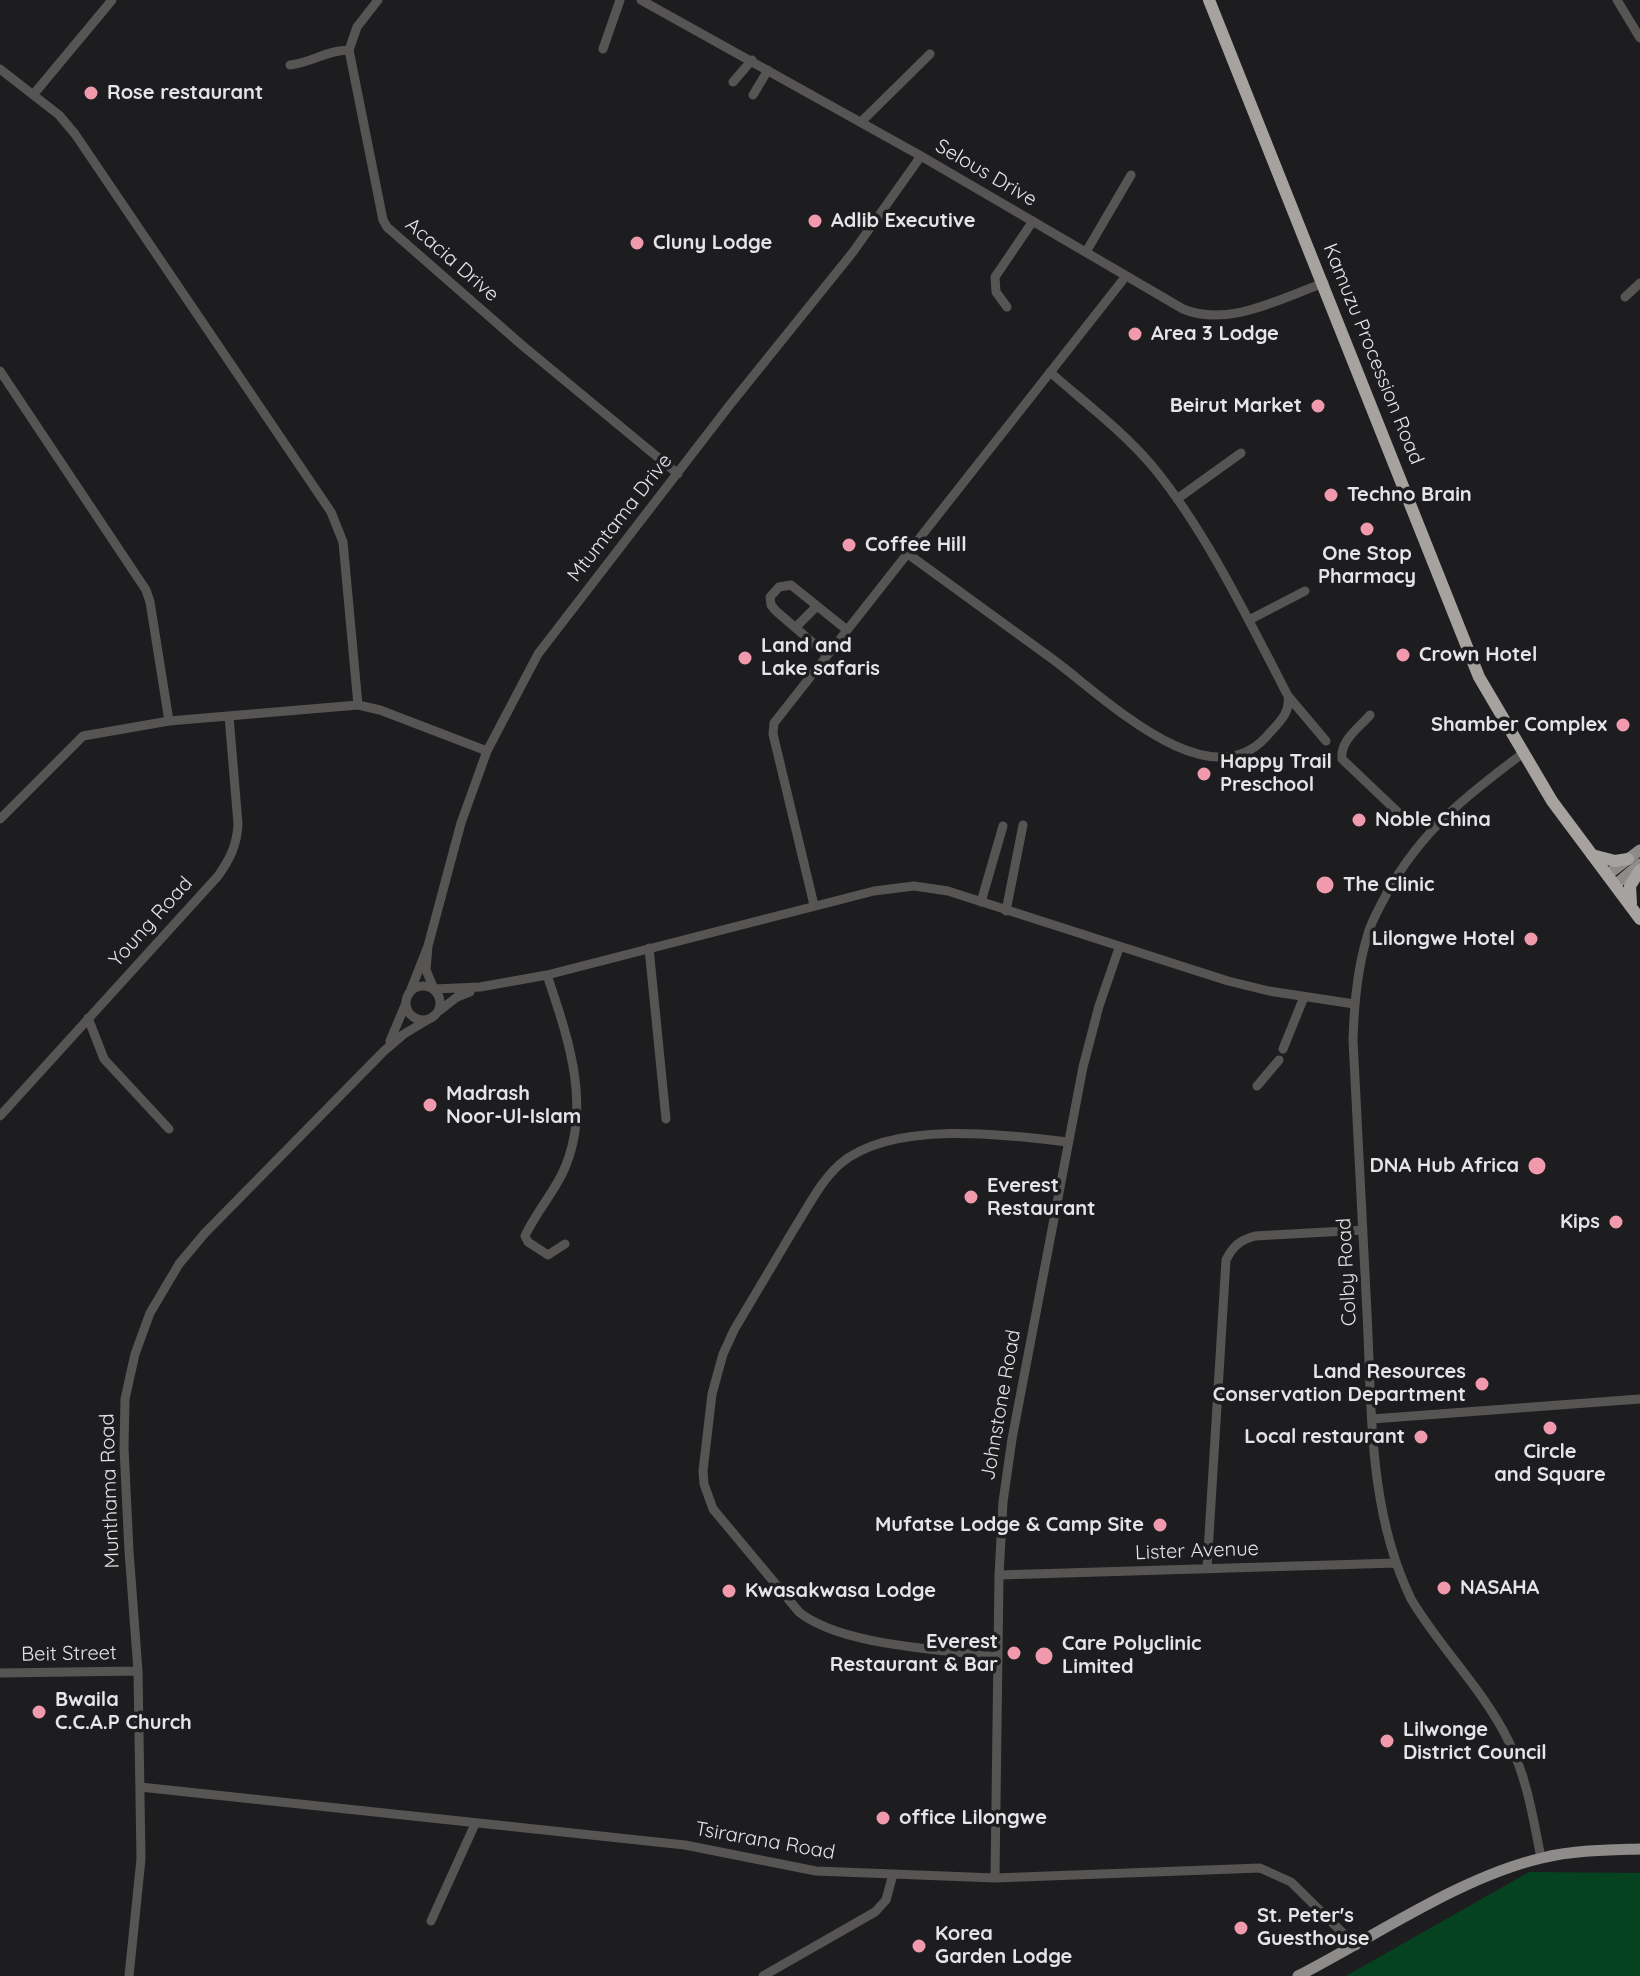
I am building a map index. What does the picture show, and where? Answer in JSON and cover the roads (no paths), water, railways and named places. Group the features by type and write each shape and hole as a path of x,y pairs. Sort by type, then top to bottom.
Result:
{"highway":[{"name":"Kamuzu Procession Road","path":"1209,0 1479,677 1552,801 1636,914"},
{"path":"1592,855 1636,864 1630,886 1636,914"}],"main road":[{"path":"1611,880 1636,864 1640,850"},
{"path":"1298,1976 1443,1897 1510,1868 1541,1858 1640,1849"}],"street":[{"path":"33,95 112,0"},
{"path":"290,65 303,64 333,50 349,50 357,27 378,0"},
{"path":"603,49 620,0"},
{"name":"Selous Drive","path":"641,0 921,156 1183,309 1215,316 1279,300 1324,283"},
{"path":"1617,0 1640,38"},
{"name":"Acacia Drive","path":"349,50 387,227 523,346 678,474"},
{"path":"861,122 930,54"},
{"path":"733,82 752,60"},
{"path":"0,69 59,115 75,134 331,512 343,542 358,705"},
{"path":"753,95 768,70"},
{"name":"Mtumtama Drive","path":"428,946 461,823 487,751 538,654 729,406 853,252 921,156"},
{"path":"1086,252 1131,175"},
{"path":"1007,307 996,292 995,277 1033,221"},
{"path":"814,905 773,734 774,723 1126,276"},
{"path":"1625,297 1640,283"},
{"path":"0,371 146,590 169,721"},
{"path":"1050,372 1135,447 1177,499 1249,620 1288,696 1326,741"},
{"path":"1177,499 1241,453"},
{"path":"908,554 1063,667 1136,725 1186,749 1214,757 1240,755 1252,750 1285,715 1288,696"},
{"path":"827,655 771,605 770,597 779,587 791,585 847,630"},
{"path":"1249,620 1305,591"},
{"path":"796,627 817,606"},
{"path":"0,819 83,736 169,721 358,705 380,710 487,751"},
{"path":"1370,715 1347,740 1342,749 1342,759 1404,818 1435,827"},
{"name":"Young Road","path":"0,1116 218,876 230,858 237,841 238,824 229,716"},
{"name":"Colby Road","path":"1522,754 1458,805 1408,857 1375,915 1363,952 1354,1004 1353,1040 1378,1498 1402,1582 1420,1616 1507,1737 1525,1781 1541,1858"},
{"path":"1006,911 1023,825"},
{"path":"981,902 1003,826"},
{"path":"410,992 424,986 434,989 480,987 547,975 814,905 874,891 914,886 948,891 1228,981 1354,1004"},
{"path":"428,946 426,970 440,1000 438,1012"},
{"path":"384,1051 428,946"},
{"path":"649,948 666,1119"},
{"name":"Johnstone Road","path":"995,1878 999,1575 1009,1455 1067,1142 1090,1037 1119,948"},
{"path":"547,975 574,1063 577,1091 575,1124 563,1172 525,1236 528,1242 548,1255 565,1244"},
{"path":"384,1051 457,997 480,987"},
{"path":"1283,1049 1304,997"},
{"path":"406,1003 416,1019 429,1019"},
{"path":"88,1018 104,1059 169,1129"},
{"name":"Munthama Road","path":"129,1976 141,1859 138,1671 130,1585 124,1421 129,1377 141,1333 173,1274 205,1233 384,1051"},
{"path":"1257,1086 1279,1060"},
{"path":"997,1657 839,1634 810,1622 799,1612 713,1509 707,1497 703,1471 712,1394 723,1354 734,1330 821,1185 845,1160 875,1144 913,1138 955,1135 1067,1142"},
{"path":"1207,1568 1226,1260 1232,1248 1242,1240 1255,1236 1363,1230"},
{"path":"1372,1419 1640,1399"},
{"name":"Lister Avenue","path":"999,1575 1396,1563"},
{"name":"Beit Street","path":"0,1673 138,1671"},
{"name":"Tsirarana Road","path":"140,1787 704,1848 816,1871 995,1878 1260,1868 1291,1882 1356,1946"},
{"path":"431,1921 475,1824"},
{"path":"763,1976 875,1912 886,1900 893,1874"}],"place":[{"name":"Rose restaurant","path":"91,93"},
{"name":"Adlib Executive","path":"815,221"},
{"name":"Cluny Lodge","path":"637,243"},
{"name":"Area 3 Lodge","path":"1135,334"},
{"name":"Beirut Market","path":"1318,406"},
{"name":"Techno Brain","path":"1331,495"},
{"name":"One Stop Pharmacy","path":"1367,529"},
{"name":"Coffee Hill","path":"849,545"},
{"name":"Crown Hotel","path":"1403,655"},
{"name":"Land and Lake safaris","path":"745,658"},
{"name":"Shamber Complex","path":"1623,725"},
{"name":"Happy Trail Preschool","path":"1204,774"},
{"name":"Noble China","path":"1359,820"},
{"name":"The Clinic","path":"1325,885"},
{"name":"Lilongwe Hotel","path":"1531,939"},
{"name":"Madrash Noor-Ul-Islam","path":"430,1105"},
{"name":"DNA Hub Africa","path":"1537,1166"},
{"name":"Everest Restaurant","path":"971,1197"},
{"name":"Kips","path":"1616,1222"},
{"name":"Land Resources Conservation Department","path":"1482,1384"},
{"name":"Circle and Square","path":"1550,1428"},
{"name":"Local restaurant","path":"1421,1437"},
{"name":"Mufatse Lodge & Camp Site","path":"1160,1525"},
{"name":"NASAHA","path":"1444,1588"},
{"name":"Kwasakwasa Lodge","path":"729,1591"},
{"name":"Everest Restaurant & Bar","path":"1014,1653"},
{"name":"Care Polyclinic Limited","path":"1044,1656"},
{"name":"Bwaila C.C.A.P Church","path":"39,1712"},
{"name":"Lilwonge District Council","path":"1387,1741"},
{"name":"office Lilongwe","path":"883,1818"},
{"name":"St. Peter's Guesthouse","path":"1241,1928"},
{"name":"Korea Garden Lodge","path":"919,1946"}]}
